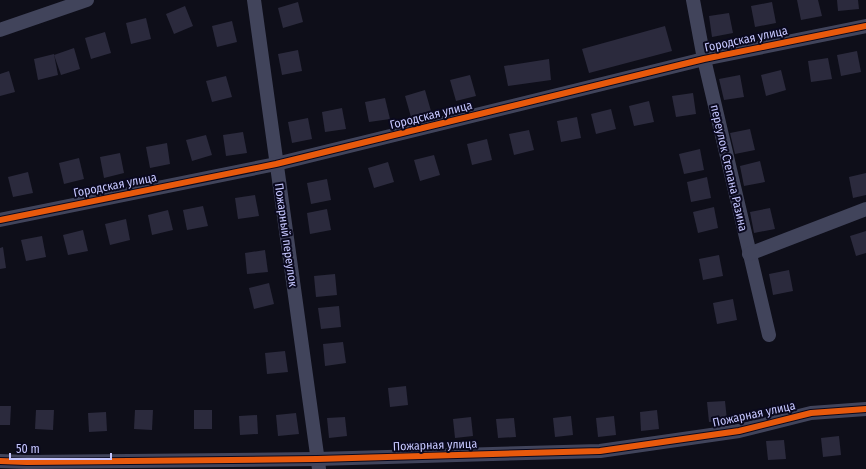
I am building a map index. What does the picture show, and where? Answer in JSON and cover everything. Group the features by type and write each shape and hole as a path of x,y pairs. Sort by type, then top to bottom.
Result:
{"street":[{"path":"0,30 87,0"},
{"name":"Пожарный переулок","path":"254,0 318,464"},
{"name":"переулок Степана Разина","path":"693,0 704,59 769,335"},
{"name":"Городская улица","path":"0,220 276,164 704,59 866,26"},
{"path":"749,254 866,209"},
{"name":"Пожарная улица","path":"0,461 318,464 600,451 739,430 811,413 866,409"}],"building":[{"path":"797,0 818,0 822,16 801,20"},
{"path":"837,0 858,0 859,9 838,11"},
{"path":"298,2 303,22 283,28 278,8"},
{"path":"772,2 776,23 755,27 751,6"},
{"path":"185,6 193,26 174,34 166,14"},
{"path":"729,13 733,33 712,37 709,16"},
{"path":"146,18 151,39 131,44 126,23"},
{"path":"232,21 237,42 217,47 212,26"},
{"path":"665,26 672,51 589,73 582,49"},
{"path":"105,32 111,53 91,59 85,38"},
{"path":"74,48 80,69 61,75 54,55"},
{"path":"298,50 302,71 282,75 278,54"},
{"path":"857,51 861,72 841,76 837,55"},
{"path":"54,54 58,75 38,80 34,59"},
{"path":"828,58 832,79 811,82 808,61"},
{"path":"549,59 551,80 508,86 504,66"},
{"path":"781,70 786,90 766,96 761,75"},
{"path":"9,71 15,92 0,96 0,74"},
{"path":"470,75 476,96 456,101 450,80"},
{"path":"740,75 744,97 724,100 719,79"},
{"path":"226,76 232,97 212,102 206,81"},
{"path":"425,90 431,111 411,117 405,96"},
{"path":"693,93 696,114 676,117 672,96"},
{"path":"385,98 390,119 369,122 365,102"},
{"path":"649,101 654,122 634,126 629,106"},
{"path":"342,108 346,129 325,132 322,112"},
{"path":"611,109 616,129 596,134 591,114"},
{"path":"577,117 581,138 561,142 557,121"},
{"path":"308,118 312,139 292,143 288,122"},
{"path":"750,129 755,150 735,154 730,133"},
{"path":"529,130 534,150 514,155 509,134"},
{"path":"243,132 247,153 226,156 223,135"},
{"path":"206,135 212,155 192,161 186,140"},
{"path":"487,139 492,160 472,165 467,144"},
{"path":"167,143 170,164 150,168 146,147"},
{"path":"700,149 704,170 684,174 679,154"},
{"path":"120,153 124,173 104,178 100,157"},
{"path":"434,155 440,175 420,181 414,160"},
{"path":"79,158 84,179 64,184 59,163"},
{"path":"760,161 765,182 744,186 740,166"},
{"path":"388,162 394,182 374,188 368,168"},
{"path":"28,172 33,193 13,197 8,177"},
{"path":"866,173 866,195 853,198 849,177"},
{"path":"707,177 711,198 691,202 687,182"},
{"path":"327,179 331,200 311,204 307,183"},
{"path":"255,195 259,216 238,219 235,198"},
{"path":"203,206 208,226 187,230 183,210"},
{"path":"714,207 718,228 698,233 693,212"},
{"path":"770,208 775,229 754,233 750,212"},
{"path":"327,209 331,230 310,234 307,213"},
{"path":"168,210 173,230 152,235 148,215"},
{"path":"126,219 130,240 110,245 105,224"},
{"path":"83,230 88,251 68,255 63,235"},
{"path":"866,231 866,253 856,256 850,236"},
{"path":"42,236 46,257 26,261 21,240"},
{"path":"3,247 6,268 0,269 0,248"},
{"path":"265,250 268,272 247,274 245,253"},
{"path":"719,255 723,276 703,280 699,259"},
{"path":"789,270 793,291 773,295 769,274"},
{"path":"335,274 337,295 316,297 314,276"},
{"path":"269,283 274,304 254,309 249,288"},
{"path":"733,299 737,320 717,324 713,303"},
{"path":"339,306 341,327 321,329 318,308"},
{"path":"343,342 346,363 325,366 323,344"},
{"path":"285,351 288,372 267,374 265,353"},
{"path":"406,386 408,405 390,407 388,388"},
{"path":"725,401 727,420 709,422 707,402"},
{"path":"0,406 11,406 10,425 0,425"},
{"path":"36,410 54,410 53,430 35,429"},
{"path":"135,410 153,410 152,430 134,429"},
{"path":"194,410 212,410 212,429 194,429"},
{"path":"657,410 659,429 641,431 640,412"},
{"path":"106,412 107,431 89,432 88,413"},
{"path":"296,413 299,434 278,436 276,415"},
{"path":"257,415 258,434 240,435 239,416"},
{"path":"571,416 573,435 555,437 553,418"},
{"path":"614,416 616,435 598,437 596,418"},
{"path":"345,417 347,436 329,438 327,418"},
{"path":"471,417 473,436 455,438 453,419"},
{"path":"514,418 516,437 498,438 496,419"},
{"path":"839,436 841,455 823,457 821,438"},
{"path":"784,440 786,459 768,460 766,441"}],"cycle path":[{"path":"0,220 276,164 704,59 866,26"},
{"path":"0,461 317,459 600,451 739,431 811,413 866,409"}]}
